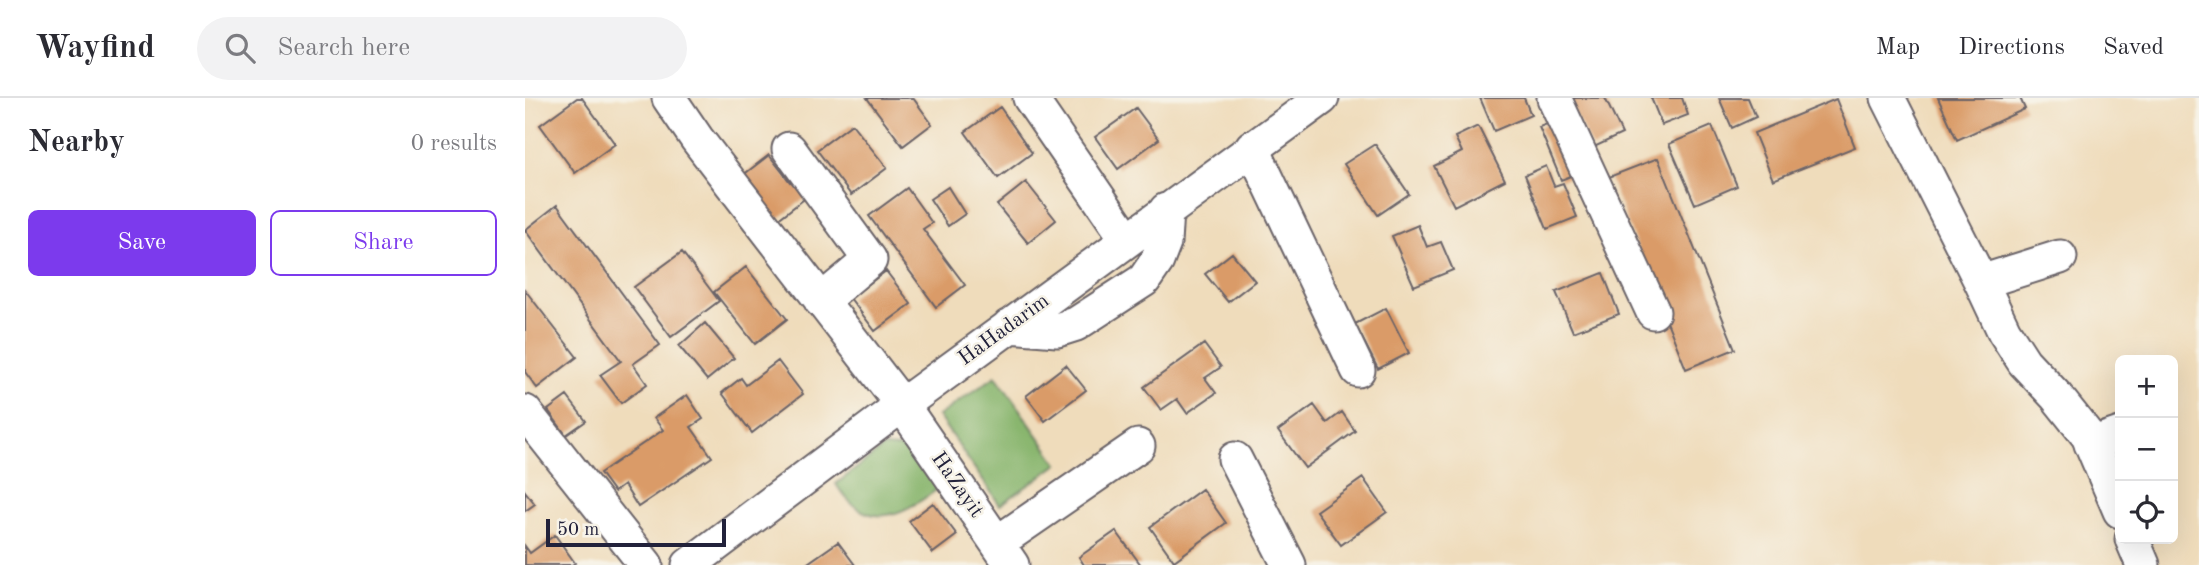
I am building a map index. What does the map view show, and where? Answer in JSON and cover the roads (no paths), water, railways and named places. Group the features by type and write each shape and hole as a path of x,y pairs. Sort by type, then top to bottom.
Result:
{"street":[{"name":"HaZayit","path":"669,98 697,139 902,405 1005,554"},
{"path":"1030,98 1127,239"},
{"name":"HaHadarim","path":"689,565 1009,326 1322,98"},
{"path":"1554,98 1653,312"},
{"path":"1888,98 2004,331 2024,362 2056,396 2106,439 2115,485"},
{"path":"1252,147 1358,370"},
{"path":"789,149 870,260 821,301"},
{"path":"1009,326 1057,330 1076,324 1144,280 1157,261 1164,243 1166,211"},
{"path":"1981,282 2060,257"},
{"path":"525,412 646,565"},
{"path":"1005,554 1138,446"},
{"path":"1235,459 1283,563"},
{"path":"2134,544 2144,565"}]}
